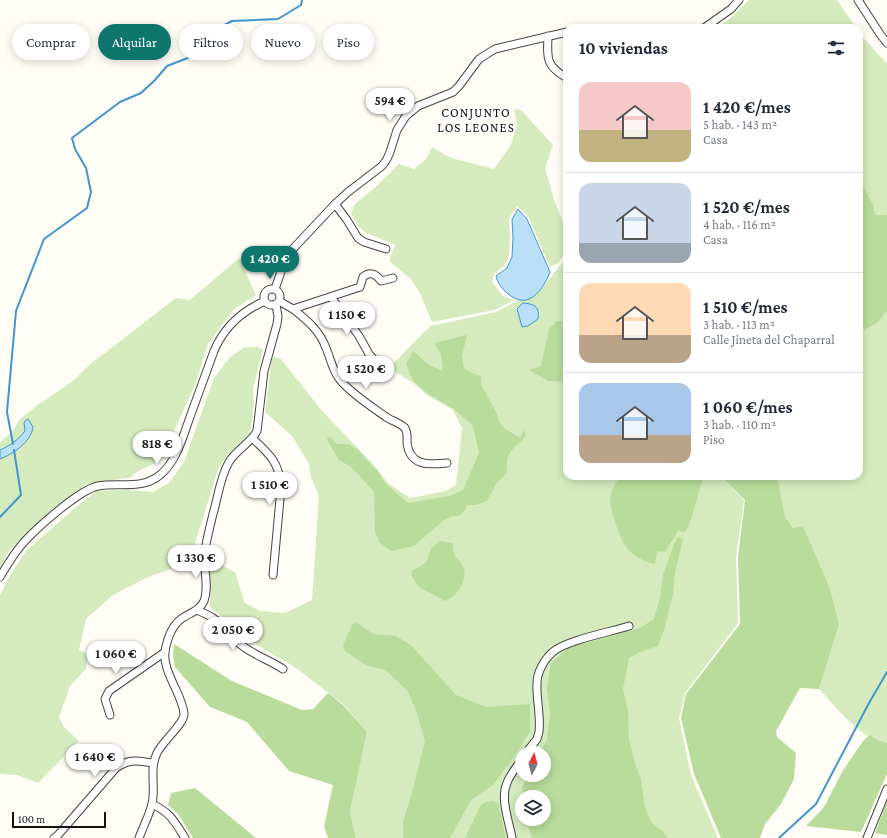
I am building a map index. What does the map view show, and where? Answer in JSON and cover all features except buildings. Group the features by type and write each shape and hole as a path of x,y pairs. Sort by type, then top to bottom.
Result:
{"street":[{"path":"710,24 731,9 739,0"},
{"path":"858,0 887,43"},
{"path":"275,289 289,253 335,204 382,166 387,159 401,122 418,106 453,92 459,86 472,66 486,54 495,50 563,33"},
{"path":"548,36 548,58 551,66 563,75"},
{"path":"335,204 358,238 364,242 386,249"},
{"path":"293,309 360,287 363,277 368,274 374,274 380,281 393,278"},
{"path":"275,289 267,291 264,295 268,304 277,303 293,309 311,323 321,337 335,372 341,381 381,413 406,430 409,453 413,458 419,463 447,463"},
{"path":"139,838 152,804 154,791 153,763 162,744 182,722 184,716 183,708 168,668 165,652 167,643 174,626 180,620 201,607 206,595 204,550 225,471 234,455 253,438 257,431 264,371 277,324 277,303 280,294 275,289"},
{"path":"331,297 359,336 369,354 378,364"},
{"path":"0,577 10,560 24,542 65,506 85,491 100,486 145,483 159,476 165,471 170,465 180,444 214,351 221,336 238,318 254,305 265,300"},
{"path":"253,438 274,460 281,479 274,575"},
{"path":"196,610 218,620 239,644 283,670"},
{"path":"531,746 539,732 537,684 540,669 552,652 568,644 629,626"},
{"path":"110,715 105,699 109,691 165,652"},
{"path":"54,838 116,768 124,762 133,761 153,763"},
{"path":"512,838 505,806 505,790 509,777 515,769"},
{"path":"867,838 887,789"},
{"path":"152,804 171,815 185,838"}],"green space":[{"path":"749,0 837,0 853,24 722,24 726,22"},
{"path":"863,37 887,64 887,743 877,740 858,729 841,714 819,689 839,625 803,526 793,528 785,516 778,480 863,480"},
{"path":"514,109 521,110 553,145 545,168 555,203 563,221 563,256 558,263 550,267 528,216 517,206 509,219 509,257 504,266 494,274 492,282 503,296 514,300 495,310 432,322 420,293 410,278 389,261 395,245 366,233 359,227 351,214 354,205 379,184 399,164 414,169 426,159 432,147 451,158 494,169 511,145 517,124"},
{"path":"863,186 873,205 875,215 887,215 887,311 877,323 863,330"},
{"path":"239,258 256,295 234,309 208,344 195,385 173,433 157,462 133,474 133,477 85,485 10,549 0,568 0,442 12,432 20,419 73,381 88,366 176,298 190,300"},
{"path":"563,262 563,480 725,480 744,500 736,557 738,623 685,693 679,718 691,775 718,838 356,838 350,812 367,732 343,704 293,666 257,645 210,607 210,570 200,562 177,567 148,577 113,595 86,619 79,650 88,654 86,669 70,686 59,717 64,727 79,741 38,783 17,775 0,774 0,595 9,577 26,551 76,507 97,491 128,490 153,492 169,483 184,462 214,378 230,357 245,347 257,347 263,349 253,389 254,403 251,428 247,437 229,454 219,467 195,543 213,560 235,572 245,603 260,611 285,613 312,600 319,496 311,477 309,464 292,436 265,412 272,357 280,358 323,412 374,465 388,483 411,498 446,491 456,485 462,428 453,410 427,395 412,382 389,368 430,326 496,312 542,288"},
{"path":"557,321 563,321 563,382 548,381 529,370 541,366 549,329"},
{"path":"467,335 462,356 464,368 481,376 481,384 497,414 499,422 504,428 520,438 524,430 526,435 510,453 507,462 507,472 496,484 487,501 476,505 467,505 465,510 459,516 452,516 444,520 414,546 391,551 379,542 375,531 374,492 351,467 339,460 327,440 328,437 332,438 336,444 348,444 357,449 379,473 386,484 408,503 450,496 463,490 479,453 473,426 454,409 428,394 413,381 406,364 413,351 429,365 443,371 441,354 434,343"},
{"path":"618,480 702,481 690,523 685,532 678,531 665,552 657,551 655,564 640,559 625,546 616,526 610,499"},
{"path":"725,480 778,480 785,516 793,528 803,526 830,589 839,625 819,689 800,688 776,731 777,737 796,753 794,779 781,804 765,824 760,838 721,838 694,774 681,718 686,694 740,624 738,557 745,500"},
{"path":"678,537 683,539 675,573 673,594 664,630 658,646 642,651 629,658 623,689 628,710 629,739 636,767 641,778 645,808 651,822 668,838 532,838 528,826 551,826 551,790 522,790 522,788 525,782 551,782 551,746 544,746 547,739 550,713 547,688 551,663 568,648 640,628 654,619 660,598 663,575"},
{"path":"440,541 453,543 454,555 463,566 465,573 460,588 453,596 445,601 419,587 411,575 413,570 426,563 431,549"},
{"path":"356,622 373,634 396,636 412,646 456,695 486,707 530,704 530,732 521,746 515,746 515,754 493,785 471,800 450,838 403,838 403,822 425,741 416,710 407,690 385,670 366,665 345,651 343,645 352,625"},
{"path":"174,644 232,681 302,710 313,709 328,693 343,705 367,732 350,812 356,838 328,838 324,826 333,785 289,771 247,722 210,707 175,667 173,655"},
{"path":"869,735 887,743 887,774 861,832 806,826 824,807 842,772 863,741"},
{"path":"195,788 256,838 193,838 178,814 168,805 171,793"},
{"path":"493,801 498,804 506,838 465,838 481,805 486,802"},
{"path":"887,801 887,835 875,833"}],"water":[{"path":"518,209 527,219 550,272 539,291 533,297 524,300 513,298 508,294 500,286 496,276 507,268 512,257 512,219"},
{"path":"523,303 533,305 537,308 538,319 528,326 522,327 517,309"},
{"path":"28,419 33,427 29,438 16,451 0,459 0,450 11,444 23,434 25,431 24,423"}],"waterway":[{"path":"13,444 7,412 16,311 44,239 87,208 91,192 86,168 75,149 72,138 120,102 141,93 167,66 206,51 217,29 232,21 278,19 301,5 302,0"},
{"path":"0,517 21,495 14,450"},
{"path":"779,838 816,804 887,672"}],"district":[{"name":"CONJUNTO LOS LEONES","path":"476,120"}]}
